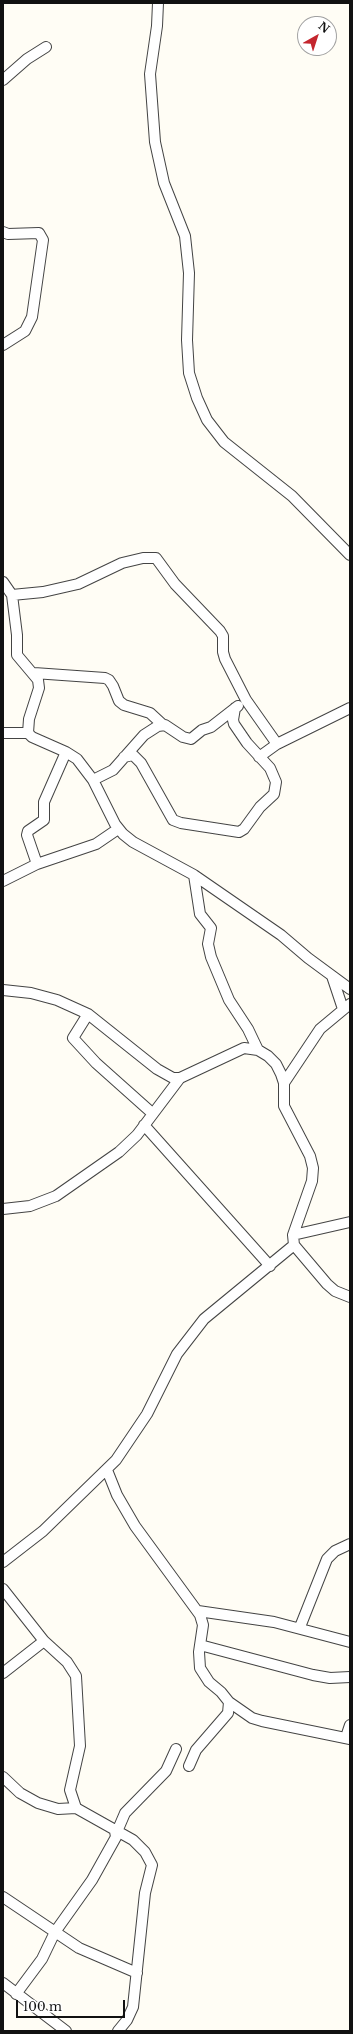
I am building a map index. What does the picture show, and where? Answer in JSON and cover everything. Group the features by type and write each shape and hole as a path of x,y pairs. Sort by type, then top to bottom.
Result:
{"street":[{"path":"158,3 157,26 150,74 155,142 164,182 185,236 189,272 187,340 190,372 197,398 207,420 224,442 292,496 350,555"},
{"path":"3,80 27,59 46,47"},
{"path":"3,232 8,234 40,233 43,240 32,317 25,331 3,345"},
{"path":"12,595 43,592 78,584 122,563 143,558 156,558 180,589 220,631 225,659 246,700 277,744"},
{"path":"3,582 12,595 17,635 17,655 34,673 38,680 39,688 28,719 28,733"},
{"path":"34,673 105,678 110,680 119,701 124,705 150,713 164,725 183,737 191,739 246,700"},
{"path":"124,757 133,755 141,763 173,820 181,823 236,832 244,829 260,807 274,794 276,786 275,779 270,768 259,757 234,724 233,720 235,708"},
{"path":"259,757 277,744 350,708"},
{"path":"93,780 112,770 144,735 158,726 164,725"},
{"path":"3,733 28,733 32,737 66,752 80,763 93,780 118,829 134,842 194,876 281,935 350,989"},
{"path":"37,864 27,835 28,831 44,820 44,802 66,752"},
{"path":"3,881 37,864 96,844 118,829"},
{"path":"3,1562 43,1531 107,1470 128,1444 147,1414 168,1369 195,1330 218,1307 270,1266 293,1240 312,1181 313,1168 310,1156 284,1106 284,1083 276,1064 258,1050 248,1029 229,1000 211,957 208,944 211,928 200,914 194,876"},
{"path":"284,1083 320,1028 346,1007 332,976"},
{"path":"3,990 31,993 57,1000 88,1014 157,1069 173,1078 180,1078 244,1048 258,1050"},
{"path":"88,1014 73,1038 96,1063 152,1113"},
{"path":"3,1209 30,1206 67,1190 119,1152 137,1135 152,1113 180,1078"},
{"path":"144,1125 270,1266"},
{"path":"293,1240 350,1222"},
{"path":"293,1240 327,1284 334,1291 350,1297"},
{"path":"107,1470 117,1495 135,1526 198,1611 203,1625 199,1661 202,1673 230,1702 252,1718 348,1738 350,1725"},
{"path":"300,1628 327,1559 335,1551 350,1544"},
{"path":"3,1589 44,1641 66,1662 76,1676 80,1746 70,1790 76,1808"},
{"path":"198,1611 259,1619 300,1628 350,1642"},
{"path":"3,1673 44,1641"},
{"path":"200,1645 313,1675 330,1678 350,1677"},
{"path":"189,1766 196,1750 228,1713 230,1702"},
{"path":"115,1831 119,1827 124,1813 166,1771 176,1749"},
{"path":"3,1777 24,1796 38,1803 58,1809 76,1808 115,1831 127,1836 138,1844 149,1857 152,1865 145,1893 133,2007 127,2020 118,2031"},
{"path":"16,1994 42,1959 55,1932 97,1872 116,1837 115,1831"},
{"path":"3,1897 80,1948 137,1973"},
{"path":"3,1983 66,2031"}]}
